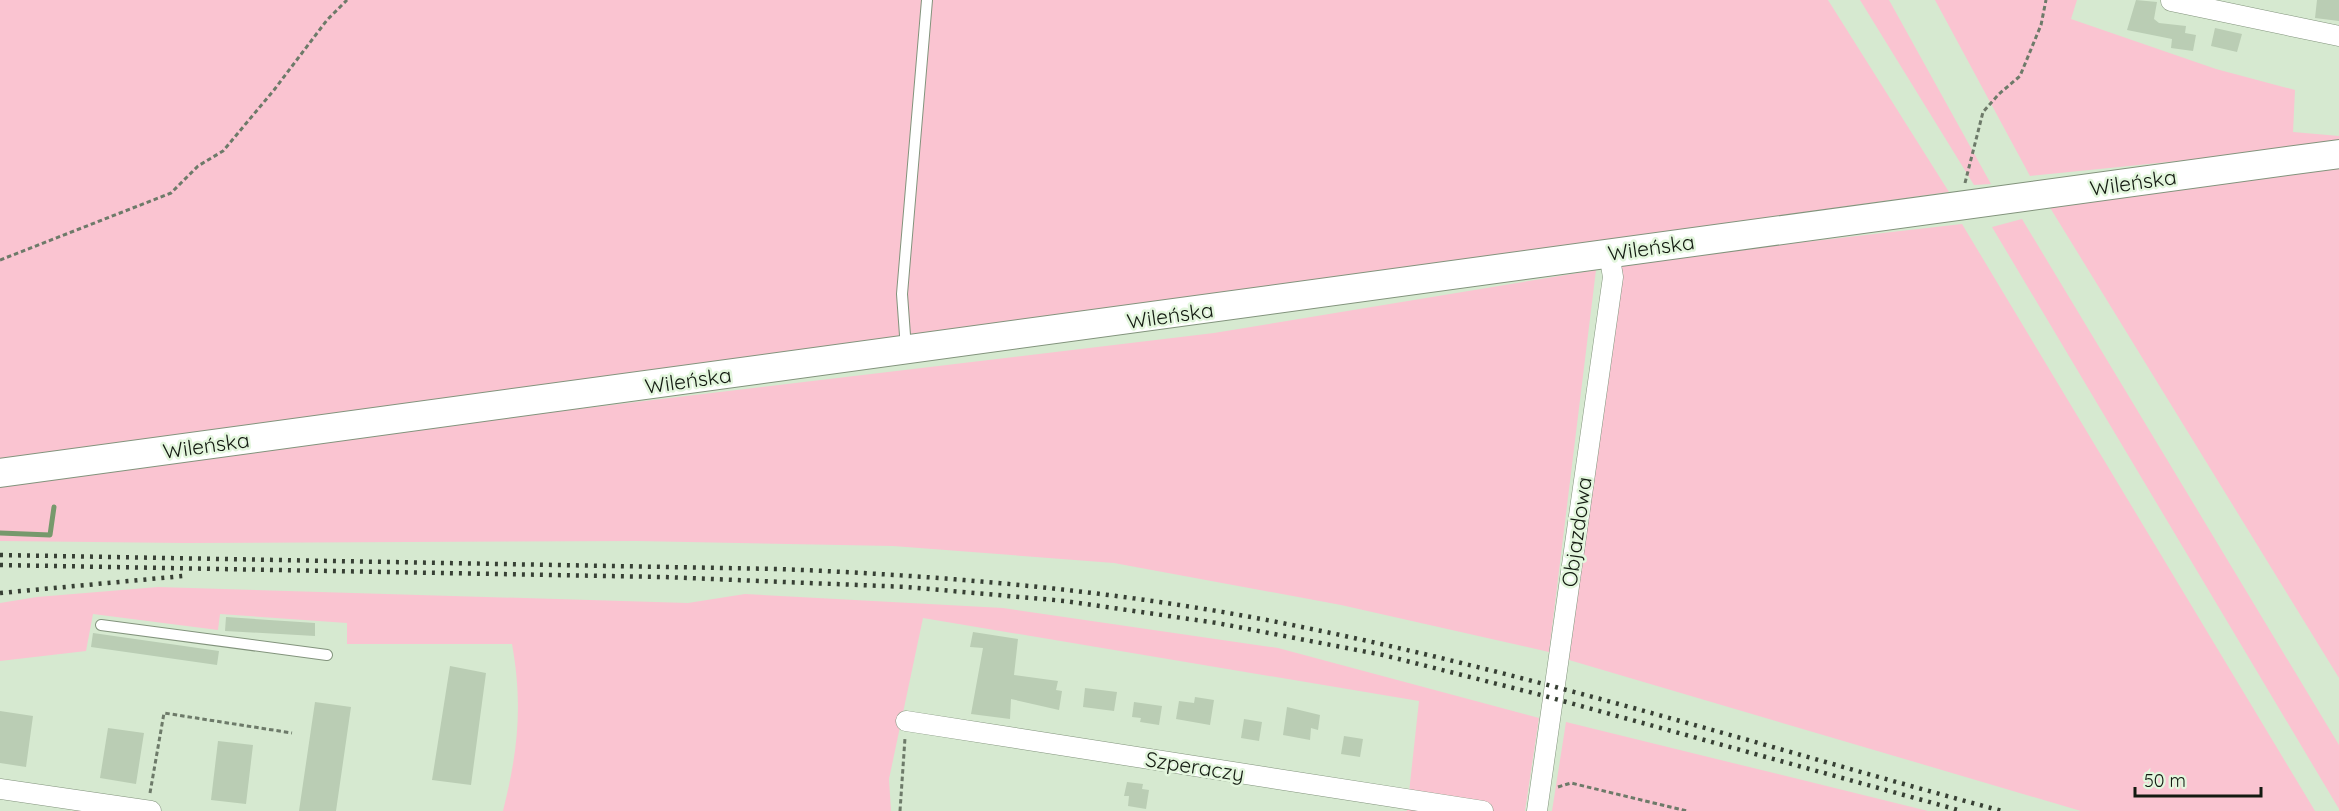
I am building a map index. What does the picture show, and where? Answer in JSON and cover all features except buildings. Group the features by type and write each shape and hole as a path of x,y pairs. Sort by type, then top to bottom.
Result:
{"street":[{"path":"2171,1 2339,36"},
{"name":"Wileńska","path":"0,473 2339,154"},
{"name":"Objazdowa","path":"1539,802 1613,277 1609,253"},
{"name":"Szperaczy","path":"906,722 1483,811"},
{"path":"0,789 62,805 149,811"}],"lane":[{"path":"906,350 902,294 927,0"},
{"path":"101,625 327,655"}],"path":[{"path":"0,260 171,193 198,166 223,151 274,90 327,20 347,0"},
{"path":"1951,207 1951,195 1964,186 1983,112 2020,76 2041,25 2046,0"},
{"path":"149,811 164,713 292,733"},
{"path":"900,811 906,722"},
{"path":"1539,802 1571,783 1687,811"}],"shaded area":[{"path":"0,0 1828,0 1949,192 0,463"},
{"path":"1860,0 1889,0 1991,184 1974,185"},
{"path":"1935,0 2077,0 2071,19 2216,69 2295,90 2293,132 2339,136 2339,145 2030,176"},
{"path":"2339,165 2339,678 2049,206"},
{"path":"2022,219 2339,745 2339,809 1992,227"},
{"path":"1962,224 2315,811 2081,811 1569,660 1622,263"},
{"path":"1596,270 1549,652 1341,605 1114,563 893,546 637,541 185,543 0,541 0,484 385,432 1214,333"},
{"path":"158,587 688,603 745,594 1003,608 1278,648 1539,718 1525,811 1407,811 1419,701 923,618 889,779 891,811 503,811 517,728 517,687 512,644 347,644 347,623 220,614 218,630 93,614 86,651 0,661 0,603 37,597"},
{"path":"1566,722 1928,811 1552,811"}],"waterway":[{"path":"0,533 50,535 54,507"}],"railway":[{"path":"0,555 779,569 909,576 1104,594 1297,626 1475,666 2002,811"},
{"path":"0,565 663,577 907,587 1065,601 1217,623 1383,655 1541,695 1962,811"},
{"path":"0,593 183,576"}]}
